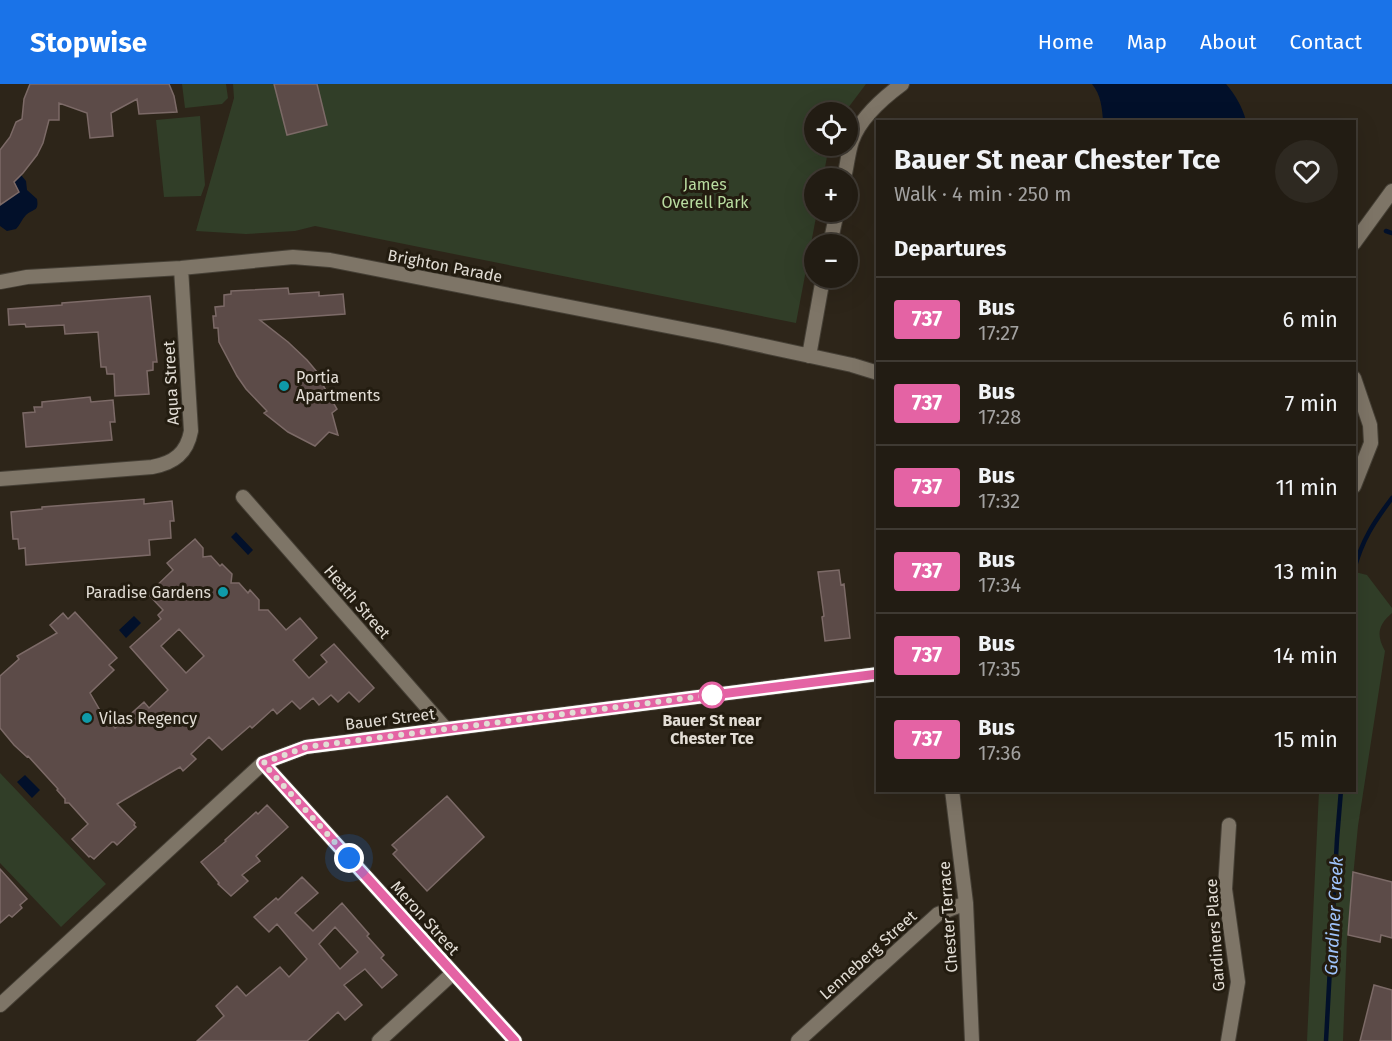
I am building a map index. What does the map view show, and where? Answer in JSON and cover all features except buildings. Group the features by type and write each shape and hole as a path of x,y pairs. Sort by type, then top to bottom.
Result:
{"street":[{"path":"846,168 852,141 859,125 902,84"},
{"path":"1356,241 1392,191"},
{"name":"Brighton Parade","path":"0,282 27,277 181,268 293,257 330,260 718,336 852,365 876,372"},
{"name":"Aqua Street","path":"0,479 153,467 170,461 185,448 191,431 181,268"},
{"path":"808,356 821,288"},
{"path":"1356,384 1370,425 1371,443 1356,481"},
{"name":"Heath Street","path":"243,497 446,729"},
{"name":"Bauer Street","path":"0,1005 263,763 306,747 876,674"},
{"name":"Meron Street","path":"263,763 515,1041"},
{"name":"Chester Terrace","path":"952,792 966,903 972,1041"},
{"name":"Gardiners Place","path":"1228,1041 1238,982 1225,889 1230,825"},
{"name":"Lenneberg Street","path":"798,1041 938,914 966,903"},
{"path":"378,1041 453,974"}],"green space":[{"path":"182,84 226,84 228,98 222,104 185,108"},
{"name":"James Overell Park","path":"233,84 866,84 852,102 804,102 804,156 827,156 825,168 804,168 804,222 815,222 813,234 804,234 804,281 796,323 315,226 295,231 246,234 196,231 234,98"},
{"path":"200,116 205,185 201,196 164,197 156,120"},
{"path":"1356,572 1367,575 1392,608 1392,613 1380,630 1380,640 1385,651 1358,826 1347,939 1343,1041 1307,1041 1319,792 1356,792"},
{"path":"0,773 106,884 61,927 0,863"}],"water":[{"path":"1092,84 1226,84 1238,101 1246,120 1103,120"},
{"path":"21,175 26,181 27,190 37,199 37,206 26,215 16,229 7,231 0,226 0,203 19,192 14,181"},
{"path":"236,532 253,550 248,555 231,537"},
{"path":"134,616 141,623 126,638 119,630"},
{"path":"25,775 40,790 32,798 17,782"}],"waterway":[{"name":"Gardiner Creek","path":"1386,231 1392,233"},
{"name":"Gardiner Creek","path":"1356,564 1369,532 1392,498"},
{"name":"Gardiner Creek","path":"1326,1041 1341,792"}],"bus line":[{"name":"737","path":"515,1041 263,763 306,747 876,674"}],"place":[{"name":"Portia Apartments","path":"284,386"},
{"name":"Paradise Gardens","path":"223,592"},
{"name":"Bauer St near Chester Tce","path":"712,695"},
{"name":"Vilas Regency","path":"87,718"}],"route":[{"path":"349,858 263,763 306,747 719,694 712,695"}]}
